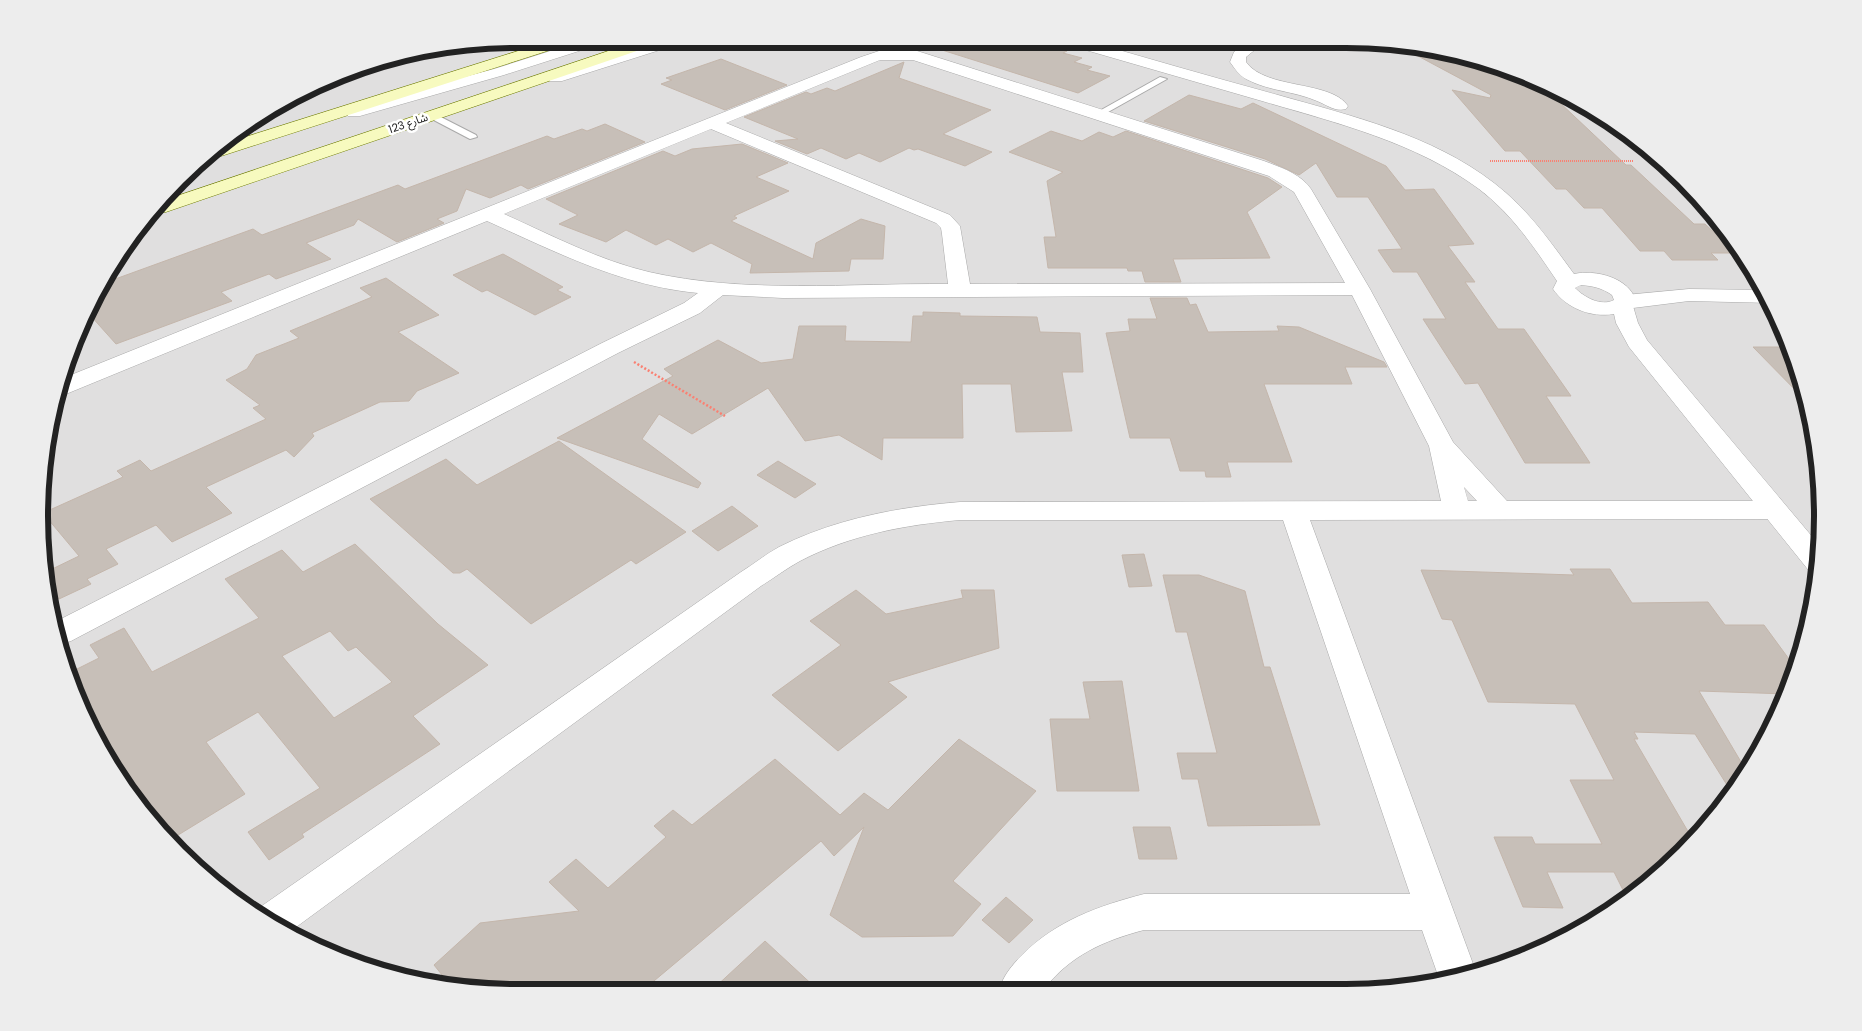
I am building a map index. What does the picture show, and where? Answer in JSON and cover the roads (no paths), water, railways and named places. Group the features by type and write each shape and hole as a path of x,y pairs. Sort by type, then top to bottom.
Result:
{"main road":[{"path":"225,149 542,48"},
{"name":"شارع 123","path":"165,206 631,48"}],"street":[{"path":"286,129 339,117 499,72 574,48"},
{"path":"480,99 546,81 651,48"},
{"path":"66,385 866,60 907,48"},
{"path":"913,48 1098,114 1258,165 1291,180 1302,189 1359,289 1442,446 1500,510"},
{"path":"1094,48 1357,123 1391,135 1473,177 1511,207 1588,281 1622,292 1625,297 1623,304 1627,323 1637,342 1812,556"},
{"path":"1133,48 1340,106 1423,137 1470,161 1525,202 1548,226 1588,281"},
{"path":"1204,48 1196,52 1207,58"},
{"path":"1222,58 1235,48"},
{"path":"1249,48 1239,55 1238,62 1243,70 1264,80 1317,94 1340,106"},
{"path":"711,123 943,220 950,226 952,234 960,291"},
{"path":"488,214 606,266 635,275 696,286 719,288 960,291 1359,289"},
{"path":"1637,342 1611,321 1573,298 1564,289 1565,285 1588,281 1689,296"},
{"path":"664,321 696,286"},
{"path":"62,632 610,348 692,308 719,288"},
{"path":"1581,303 1603,308 1689,296 1760,297"},
{"path":"1442,446 1456,510"},
{"path":"1293,510 1456,971"},
{"path":"277,918 751,579 789,555 829,536 871,523 915,514 960,511 1773,510"},
{"path":"1024,984 1037,966 1068,940 1104,922 1144,912 1435,912"}],"lane":[{"path":"1098,114 1163,79"},
{"path":"431,116 473,137"}]}
